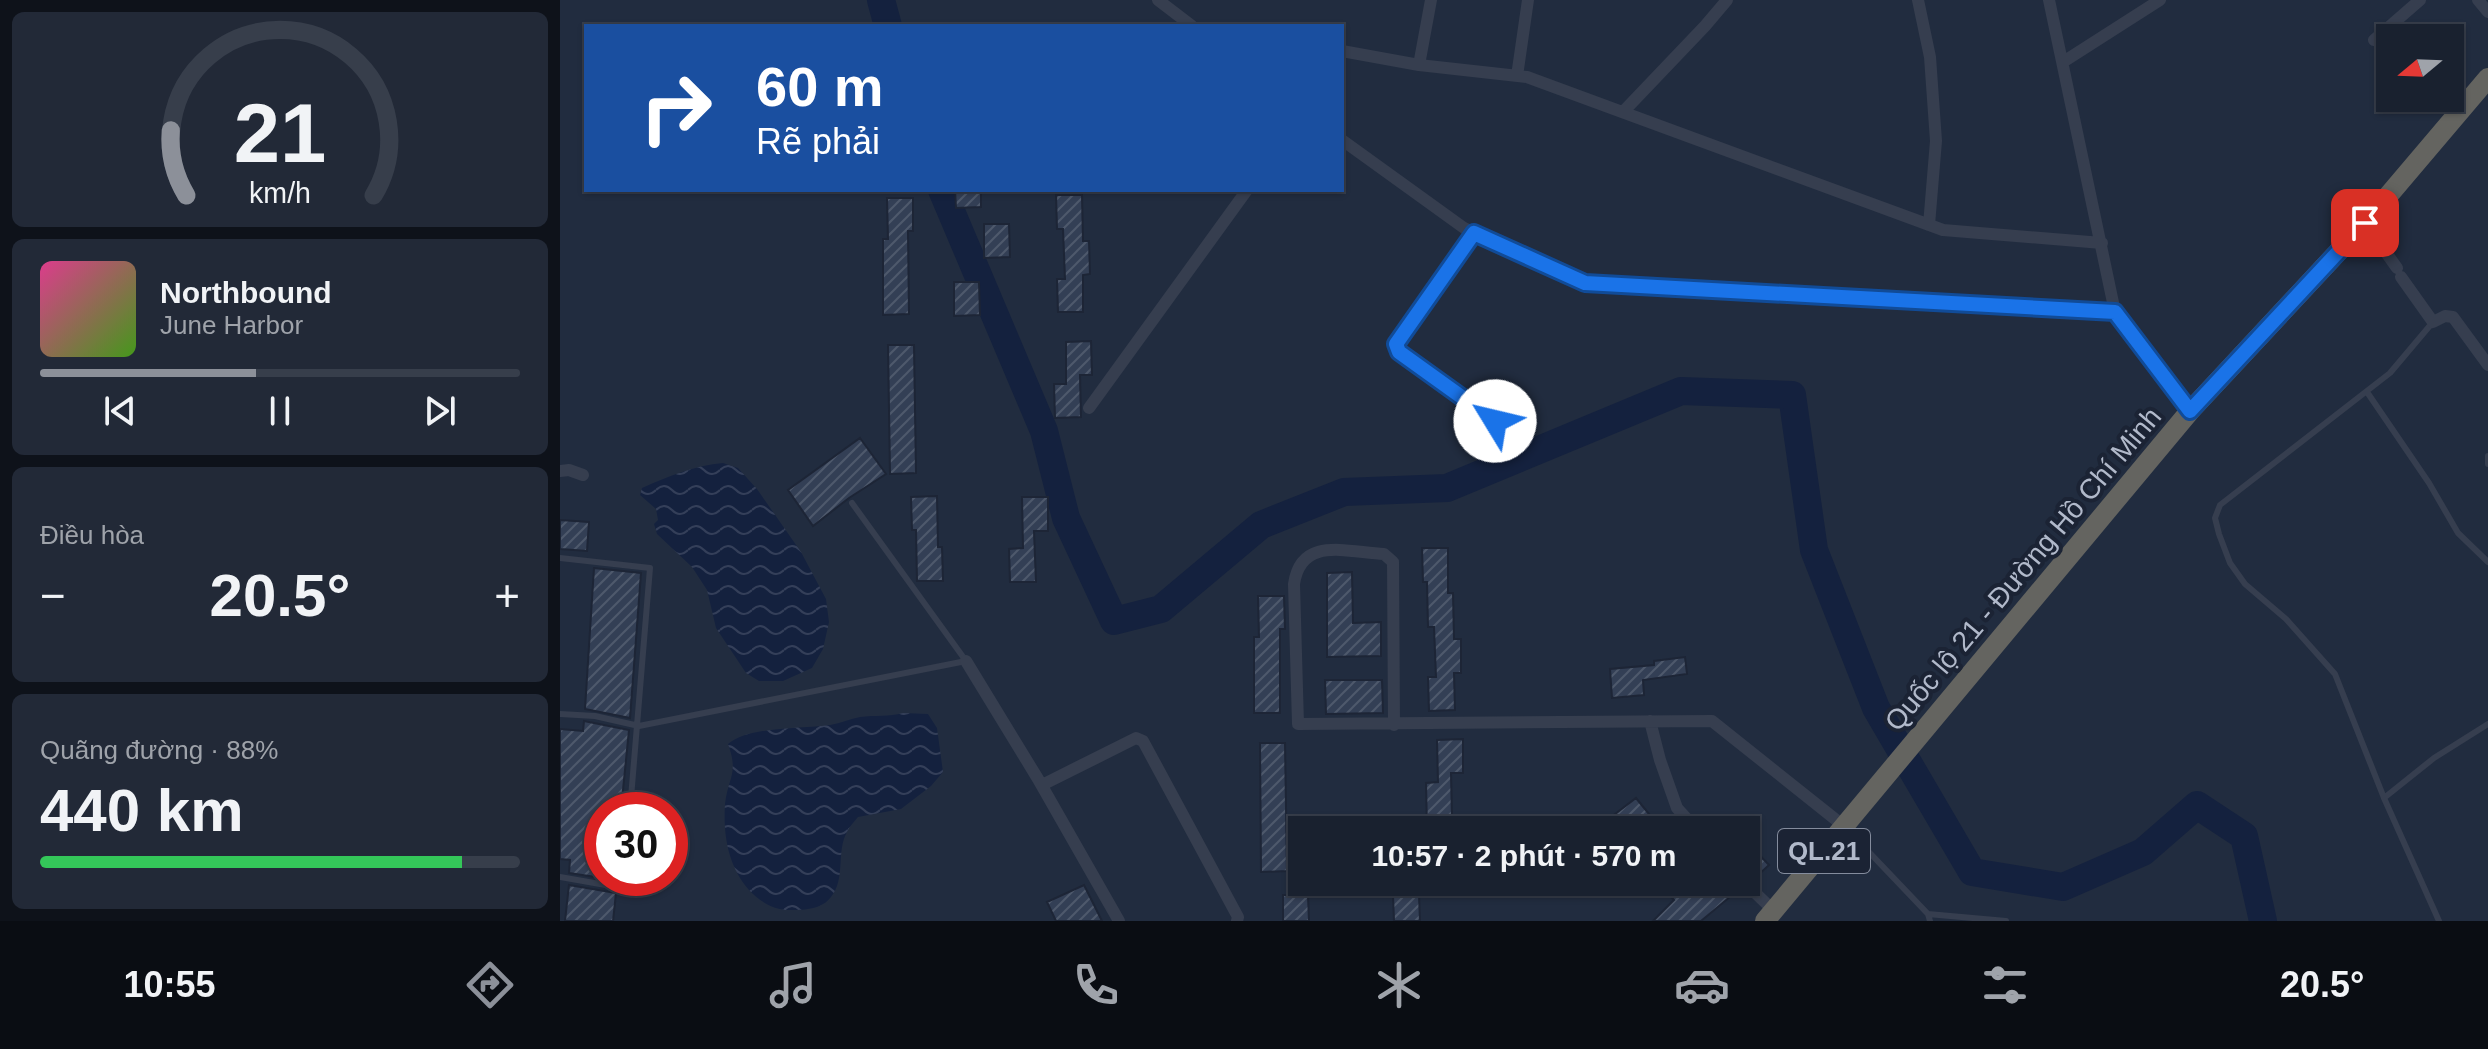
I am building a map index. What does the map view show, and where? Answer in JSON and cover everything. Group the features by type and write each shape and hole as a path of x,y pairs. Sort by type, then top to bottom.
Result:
{"highway":[{"name":"Quốc lộ 21 - Đường Hồ Chí Minh","path":"1770,916 2190,411 2365,223 2488,78"}],"street":[{"path":"1158,0 1190,24"},
{"path":"1419,65 1431,0"},
{"path":"1517,76 1528,0"},
{"path":"1623,112 1727,0"},
{"path":"1918,0 1930,57 1936,141 1929,225"},
{"path":"2049,0 2115,312 2190,411"},
{"path":"2063,62 2160,0"},
{"path":"2374,40 2420,0"},
{"path":"2478,0 2488,12"},
{"path":"1344,51 1419,65 1527,77 1943,230 2102,243"},
{"path":"1344,141 1474,233 1585,283 2115,312"},
{"path":"1089,408 1246,192"},
{"path":"2365,223 2433,322 2445,316 2453,317 2488,365"},
{"path":"1474,233 1396,344 1399,352 1495,421"},
{"path":"560,471 569,470 583,475"},
{"path":"1394,725 1393,562 1384,554 1318,551 1305,556 1297,567 1294,584 1298,724 1394,725 1712,721 1845,827"},
{"path":"966,661 1042,785 1119,921"},
{"path":"1650,721 1677,808 1684,816"},
{"path":"1042,785 1136,738 1143,741 1238,917 1237,921"},
{"path":"1755,896 1770,916"}],"lane":[{"path":"2433,322 2390,373 2220,505 2215,518 2230,563 2245,584 2286,619 2335,674 2384,798 2439,921"},
{"path":"2367,392 2429,483 2458,533 2488,562"},
{"path":"2488,456 2488,464"},
{"path":"560,714 595,716 639,726 966,661 852,503"},
{"path":"560,558 650,568 632,792"},
{"path":"2384,798 2434,758 2488,724"},
{"path":"1845,827 1929,917 2006,921"},
{"path":"560,877 584,881"}],"water":[{"path":"723,463 738,468 757,489 801,552 826,599 829,622 823,649 812,668 783,681 759,681 746,673 716,628 707,590 692,567 657,534 654,524 658,520 656,509 640,495 642,488 671,476"},
{"path":"928,714 937,728 943,772 931,786 901,809 858,817 844,840 836,890 823,904 808,909 786,910 768,905 758,898 736,871 726,839 725,804 733,769 728,744 762,731 830,725 860,717"}],"building":[{"path":"955,192 981,192 981,207 956,208"},
{"path":"1056,195 1082,195 1083,241 1089,241 1090,274 1083,275 1083,312 1058,312 1057,279 1065,279 1063,229 1057,229"},
{"path":"887,198 913,198 913,231 908,231 909,314 883,315 883,239 888,239"},
{"path":"984,224 1009,224 1010,257 984,258"},
{"path":"954,282 979,282 980,315 954,316"},
{"path":"1091,341 1092,375 1080,375 1081,417 1055,418 1054,384 1066,384 1066,342"},
{"path":"888,345 914,345 916,473 890,474"},
{"path":"860,438 886,474 813,526 788,490"},
{"path":"937,496 938,547 942,547 943,581 917,581 916,530 912,530 911,497"},
{"path":"1022,497 1048,497 1048,531 1034,531 1036,582 1010,582 1009,549 1023,548"},
{"path":"560,520 589,522 587,551 560,549"},
{"path":"1422,548 1448,548 1448,593 1453,593 1454,639 1461,639 1461,673 1454,673 1455,710 1429,711 1428,677 1436,677 1434,627 1428,627 1427,582 1423,582"},
{"path":"594,568 641,573 630,718 585,709"},
{"path":"1352,572 1353,623 1381,622 1381,656 1327,657 1327,573"},
{"path":"1258,596 1284,596 1285,629 1280,629 1280,713 1254,713 1254,637 1259,637"},
{"path":"1685,657 1687,674 1643,680 1644,695 1612,698 1610,669 1654,665 1654,661"},
{"path":"1325,680 1382,680 1383,713 1326,714"},
{"path":"584,721 629,730 623,792 584,792 584,875 569,873 570,860 560,859 560,729 583,731"},
{"path":"1463,739 1463,773 1451,773 1452,816 1427,816 1426,783 1438,782 1437,740"},
{"path":"1260,743 1285,743 1287,871 1261,872"},
{"path":"1636,798 1651,816 1613,816"},
{"path":"1760,856 1769,865 1760,873"},
{"path":"569,885 584,888 584,896 616,896 613,921 565,921"},
{"path":"1084,885 1102,921 1056,921 1047,902"},
{"path":"1283,895 1308,896 1309,921 1283,921"},
{"path":"1393,896 1419,896 1420,921 1394,921"},
{"path":"1670,896 1731,896 1701,921 1653,921 1674,900"}],"waterway":[{"path":"881,0 887,24"},
{"path":"943,192 1044,431 1066,518 1114,621 1161,609 1261,525 1344,492 1447,488 1681,391 1792,395 1814,550 1876,708 1972,872 2063,887 2143,852 2197,805 2244,836 2263,921"}],"route":[{"path":"1495,421 1399,352 1396,344 1474,233 1585,283 2115,312 2190,411 2365,223"}]}
